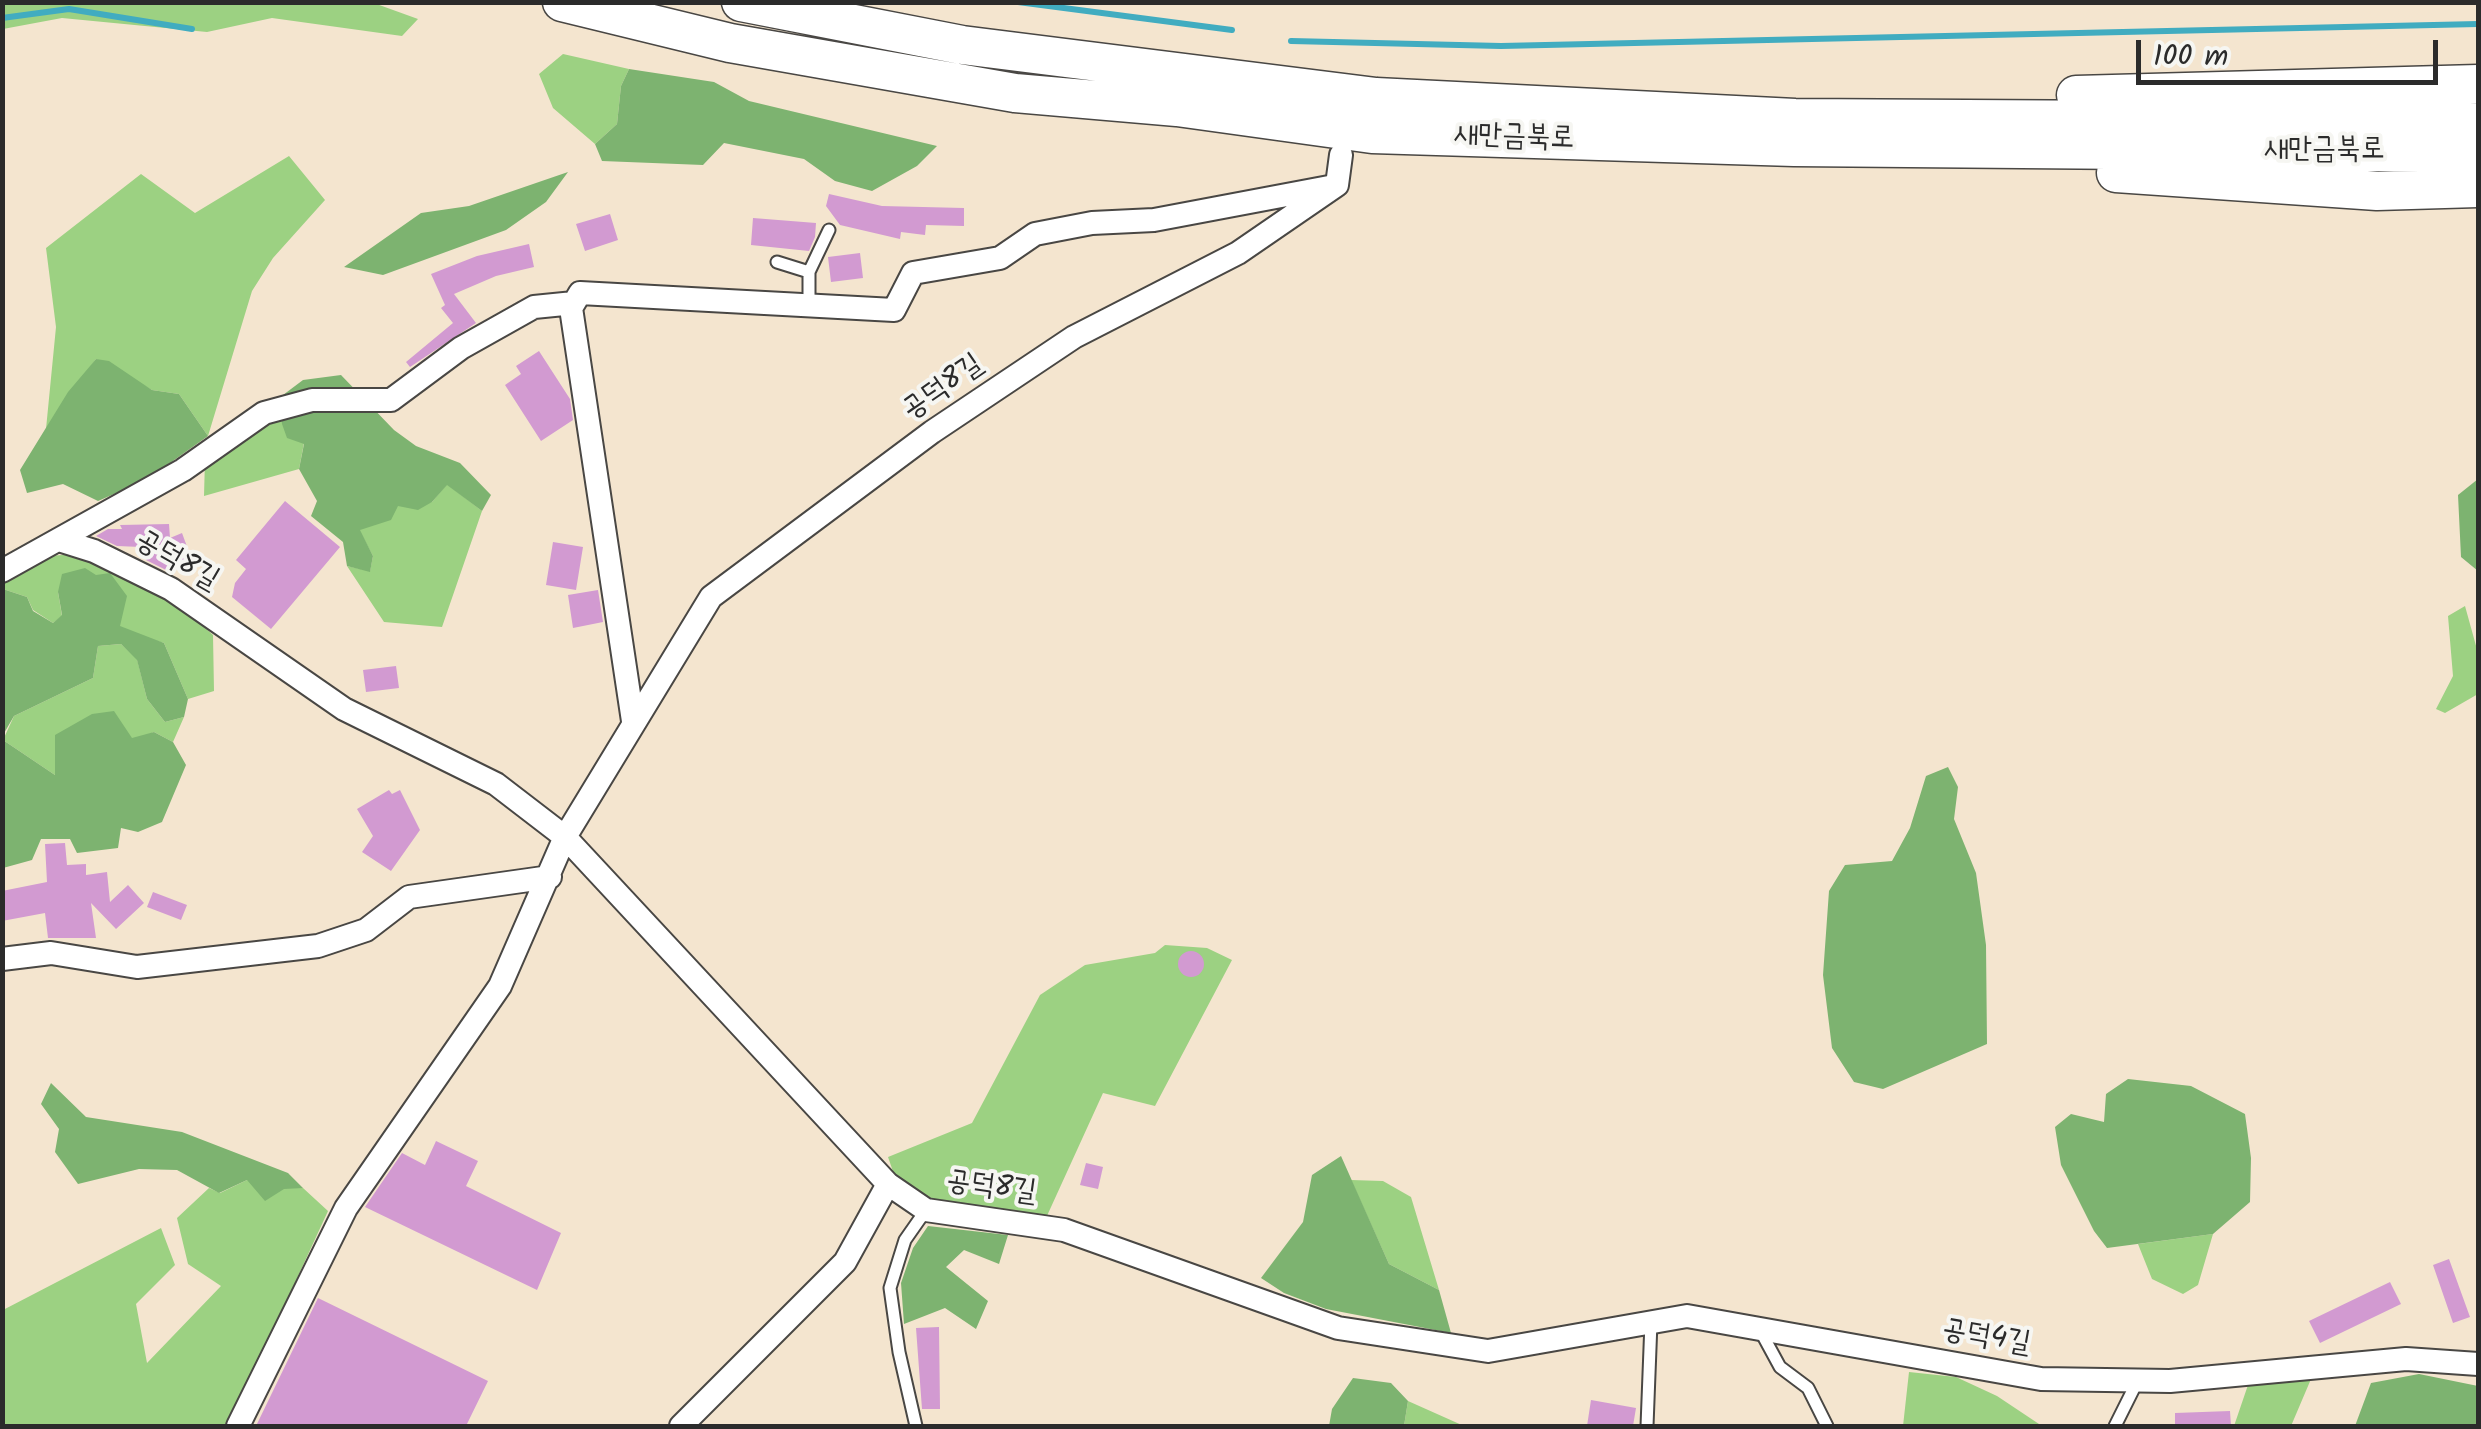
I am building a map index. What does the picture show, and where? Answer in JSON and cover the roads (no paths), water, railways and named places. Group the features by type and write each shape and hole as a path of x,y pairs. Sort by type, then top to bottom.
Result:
{"highway":[{"name":"새만금북로","path":"562,2 730,43 1015,93 1177,106 1372,134 2478,122"},
{"name":"새만금북로","path":"745,3 962,45 1376,98 1795,132 2478,153"},
{"path":"1795,132 2066,96 2478,84"},
{"path":"1795,132 2377,191 2478,188"}],"street":[{"path":"633,720 571,308 580,293 894,310 913,274 1000,258 1035,234 1092,223 1154,220 1337,186 1340,155"},
{"name":"공덕8길","path":"238,1426 346,1208 500,986 565,838 711,597 932,432 1074,336 1238,253 1337,186"},
{"path":"2,571 183,470 264,413 312,400 392,400 461,348 534,307 574,303"},
{"name":"공덕8길","path":"59,540 94,551 171,589 344,709 496,784 565,838 888,1184 926,1210 1064,1230 1338,1328 1488,1352"},
{"path":"2,959 51,953 137,967 318,946 366,930 409,897 550,877"},
{"path":"681,1426 845,1262 888,1184"},
{"name":"공덕4길","path":"1488,1352 1687,1316 2041,1379 2138,1380 2406,1360 2478,1364"}],"lane":[{"path":"809,308 809,272 829,230"},
{"path":"777,262 809,272"},
{"path":"916,1426 898,1352 890,1288 905,1240 926,1210"},
{"path":"1647,1426 1651,1322"},
{"path":"1759,1328 1780,1367 1808,1388 1827,1426"},
{"path":"2115,1426 2138,1380"}],"waterway":[{"path":"1018,2 1232,30"},
{"path":"2,18 69,9 192,29"},
{"path":"1291,41 1501,46 2478,24"}]}
